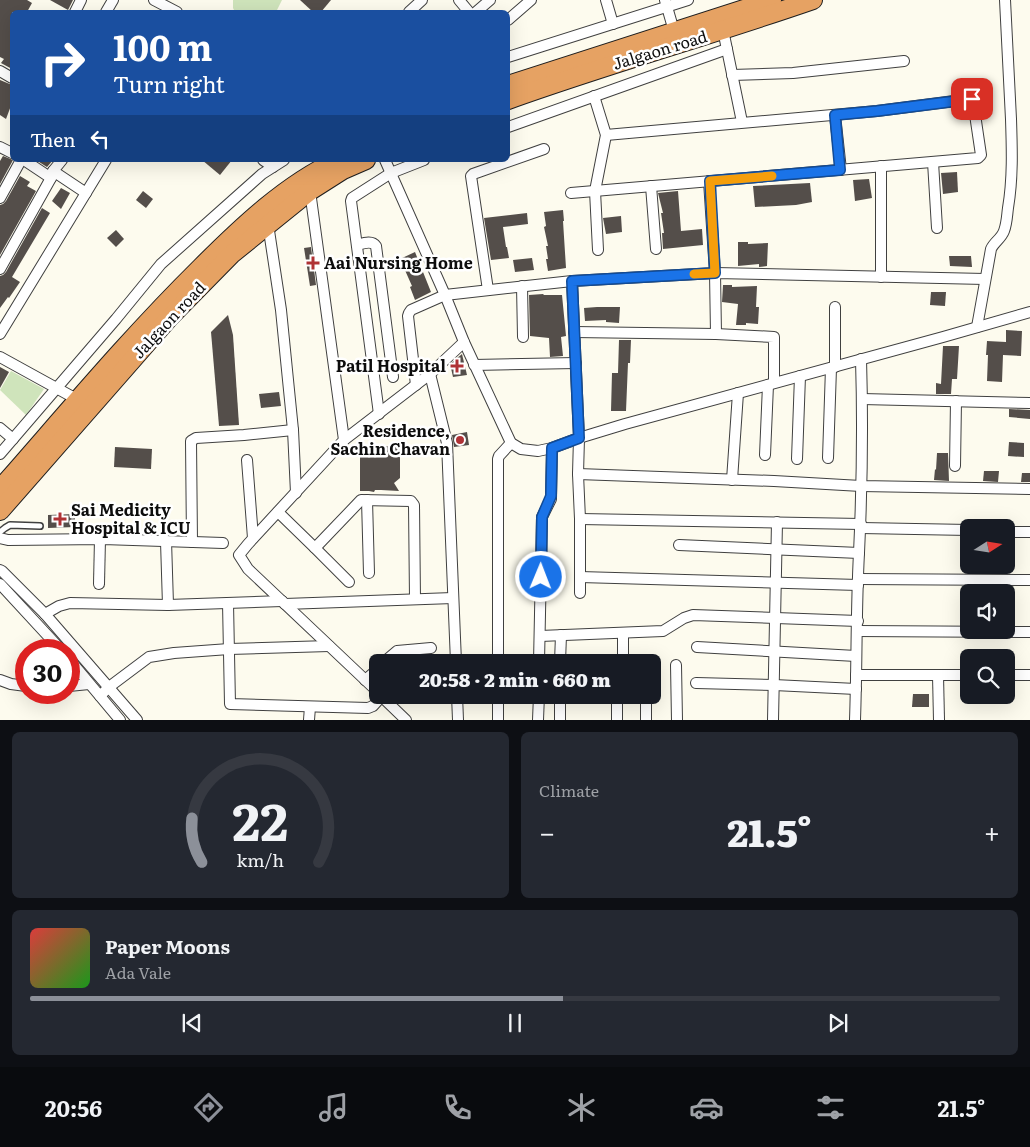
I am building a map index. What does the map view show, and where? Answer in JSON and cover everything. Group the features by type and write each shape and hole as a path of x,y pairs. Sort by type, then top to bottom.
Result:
{"highway":[{"name":"Jalgaon road","path":"510,84 772,0"},
{"name":"Jalgaon road","path":"510,99 564,80 813,0"},
{"name":"Jalgaon road","path":"0,511 164,304 227,242 278,197 334,162"},
{"name":"Jalgaon road","path":"0,488 232,254 310,191 343,170 361,162"}],"street":[{"path":"154,0 173,10"},
{"path":"411,10 422,0"},
{"path":"459,0 467,10"},
{"path":"478,10 490,0"},
{"path":"510,18 531,0"},
{"path":"606,0 613,24"},
{"path":"510,56 613,24 668,2 688,0"},
{"path":"978,327 991,249 1004,232 1012,180 1005,0"},
{"path":"668,2 674,31"},
{"path":"723,30 742,122"},
{"path":"510,126 727,49"},
{"path":"732,75 793,73 904,61"},
{"path":"594,96 606,135 595,191 598,250"},
{"path":"571,193 980,157 972,99 877,111 606,135"},
{"path":"835,115 840,170"},
{"path":"510,161 544,149"},
{"path":"0,198 22,162"},
{"path":"27,162 86,193"},
{"path":"0,269 61,162"},
{"path":"0,334 105,162"},
{"path":"266,162 273,167"},
{"path":"0,454 161,264 262,174 281,162"},
{"path":"386,162 474,365 511,443 521,449 538,451 552,448 625,424 1030,312"},
{"path":"379,414 352,198 391,173 419,162"},
{"path":"488,290 471,176 507,162"},
{"path":"933,162 938,228"},
{"path":"881,166 881,277"},
{"path":"710,181 716,334"},
{"path":"651,186 656,249"},
{"path":"310,191 344,440"},
{"path":"268,224 281,310 293,430 296,493"},
{"path":"357,245 371,242 376,246 393,377"},
{"path":"416,385 408,316 411,310 445,295 572,281 715,273 985,279"},
{"path":"572,281 579,438 580,593"},
{"path":"522,286 524,337"},
{"path":"828,458 835,307"},
{"path":"574,332 716,334 774,338 765,455"},
{"path":"369,684 248,569 239,556 253,538 344,440 430,374 464,342"},
{"path":"0,357 84,404"},
{"path":"855,720 863,421 861,359"},
{"path":"474,365 576,363"},
{"path":"430,374 447,443 456,654"},
{"path":"797,459 800,376"},
{"path":"732,480 738,393"},
{"path":"862,399 1030,403"},
{"path":"955,466 956,402"},
{"path":"0,428 13,439"},
{"path":"192,542 191,440 196,438 293,430"},
{"path":"498,654 498,459 511,443"},
{"path":"539,654 542,517 551,496 552,448"},
{"path":"248,460 253,538"},
{"path":"578,474 861,486 1030,489"},
{"path":"315,548 363,500 413,502 416,599"},
{"path":"367,500 369,573"},
{"path":"278,512 349,582"},
{"path":"580,518 777,522 960,530"},
{"path":"773,720 777,522"},
{"path":"1015,532 1030,532"},
{"path":"0,538 8,540 100,538 223,543"},
{"path":"99,584 100,538"},
{"path":"166,541 168,605"},
{"path":"679,545 859,552"},
{"path":"0,570 44,614 137,720"},
{"path":"580,577 776,583 1030,580"},
{"path":"0,584 51,639"},
{"path":"44,614 70,603 168,605 453,598"},
{"path":"228,603 230,704 368,708 373,704"},
{"path":"540,636 663,631 684,618 694,615 775,617 857,626 1030,632"},
{"path":"623,633 623,654"},
{"path":"560,635 560,654"},
{"path":"100,696 109,687 149,658 174,653 229,649 329,646"},
{"path":"697,647 856,656"},
{"path":"394,654 398,651 432,648"},
{"path":"676,664 677,720"},
{"path":"80,673 120,720"},
{"path":"938,675 939,720"},
{"path":"856,676 960,675"},
{"path":"1015,675 1030,675"},
{"path":"365,680 369,677"},
{"path":"0,680 15,684"},
{"path":"696,683 856,689"},
{"path":"80,685 89,684"},
{"path":"389,704 406,720"},
{"path":"457,704 458,720"},
{"path":"498,704 498,720"},
{"path":"538,720 539,704"},
{"path":"560,704 560,720"},
{"path":"616,704 617,720"},
{"path":"646,704 646,720"},
{"path":"309,720 310,707"}],"lane":[{"path":"0,532 10,526 40,526"}],"green space":[{"path":"233,0 282,0 277,10 234,10"},
{"path":"11,371 44,389 26,415 0,390"}],"building":[{"path":"0,0 27,0 32,3 28,10 10,10 10,68 1,63 4,59 0,57"},
{"path":"50,0 73,0 68,10"},
{"path":"300,0 331,0 323,10 311,10"},
{"path":"0,80 10,84 10,108 6,119 0,115"},
{"path":"3,156 10,159 10,162 12,162 0,184 0,161"},
{"path":"39,162 51,162 47,167"},
{"path":"204,162 230,162 220,175"},
{"path":"957,172 958,192 943,194 941,173"},
{"path":"20,176 30,182 27,186 36,191 0,255 0,205 6,201"},
{"path":"869,179 872,198 855,201 853,180"},
{"path":"810,183 812,202 796,205 755,207 753,186"},
{"path":"61,188 70,193 61,209 52,201"},
{"path":"143,191 153,199 146,208 136,200"},
{"path":"678,191 681,231 702,229 703,245 663,249 662,233 664,233 661,213 663,213 658,193"},
{"path":"42,208 50,213 12,277 20,282 0,308 0,276 6,272"},
{"path":"563,210 566,268 548,271 546,246 548,246 544,227 546,226 544,212"},
{"path":"527,213 528,224 503,227 509,258 491,260 484,218"},
{"path":"621,216 622,232 606,234 603,218"},
{"path":"116,230 124,239 116,247 107,238"},
{"path":"738,242 748,242 748,244 768,243 767,266 759,267 759,264 738,266"},
{"path":"311,247 316,285 310,286 304,248"},
{"path":"415,252 431,292 415,300 410,287 412,286 400,259"},
{"path":"949,256 971,256 972,267 950,266"},
{"path":"532,258 534,270 515,272 513,260"},
{"path":"723,285 732,285 732,287 757,286 756,307 759,307 758,324 746,323 746,325 736,325 738,304 722,302"},
{"path":"931,292 946,292 945,306 930,305"},
{"path":"529,295 562,295 566,336 561,337 563,356 550,357 549,338 530,336"},
{"path":"620,307 619,323 606,322 606,320 585,321 584,308"},
{"path":"228,315 233,335 239,425 219,426 211,332"},
{"path":"1006,330 1022,331 1021,356 1003,355 1002,382 987,381 987,341 1006,342"},
{"path":"619,340 631,340 626,411 611,411 612,373 618,373"},
{"path":"943,346 959,346 957,379 952,379 951,394 936,394 936,383 941,384"},
{"path":"462,354 467,375 453,377 450,364"},
{"path":"0,367 9,372 0,388"},
{"path":"279,392 281,406 261,408 259,394"},
{"path":"1009,409 1030,410 1030,419 1009,417"},
{"name":"Residence, Sachin Chavan","path":"467,432 469,445 454,447 452,435"},
{"path":"1009,442 1024,443 1024,457 1008,456"},
{"path":"367,445 400,447 400,478 394,483 399,491 360,491 360,447 367,448"},
{"path":"115,447 152,449 151,469 114,467"},
{"path":"937,453 948,453 949,481 934,480"},
{"path":"984,471 999,471 998,482 983,481"},
{"path":"1022,473 1030,473 1030,482 1021,482"},
{"path":"75,514 75,527 48,528 48,515"},
{"path":"913,694 929,694 929,707 912,707"}],"slow traffic":[{"path":"694,274 715,273 710,181 772,176"}],"place":[{"name":"Aai Nursing Home","path":"313,263"},
{"name":"Patil Hospital","path":"457,366"},
{"name":"Residence, Sachin Chavan","path":"460,440"},
{"name":"Sai Medicity Hospital & ICU","path":"60,519"}],"route":[{"path":"541,577 542,517 551,496 552,448 579,438 572,281 715,273 710,181 840,170 835,115 972,99"}]}
